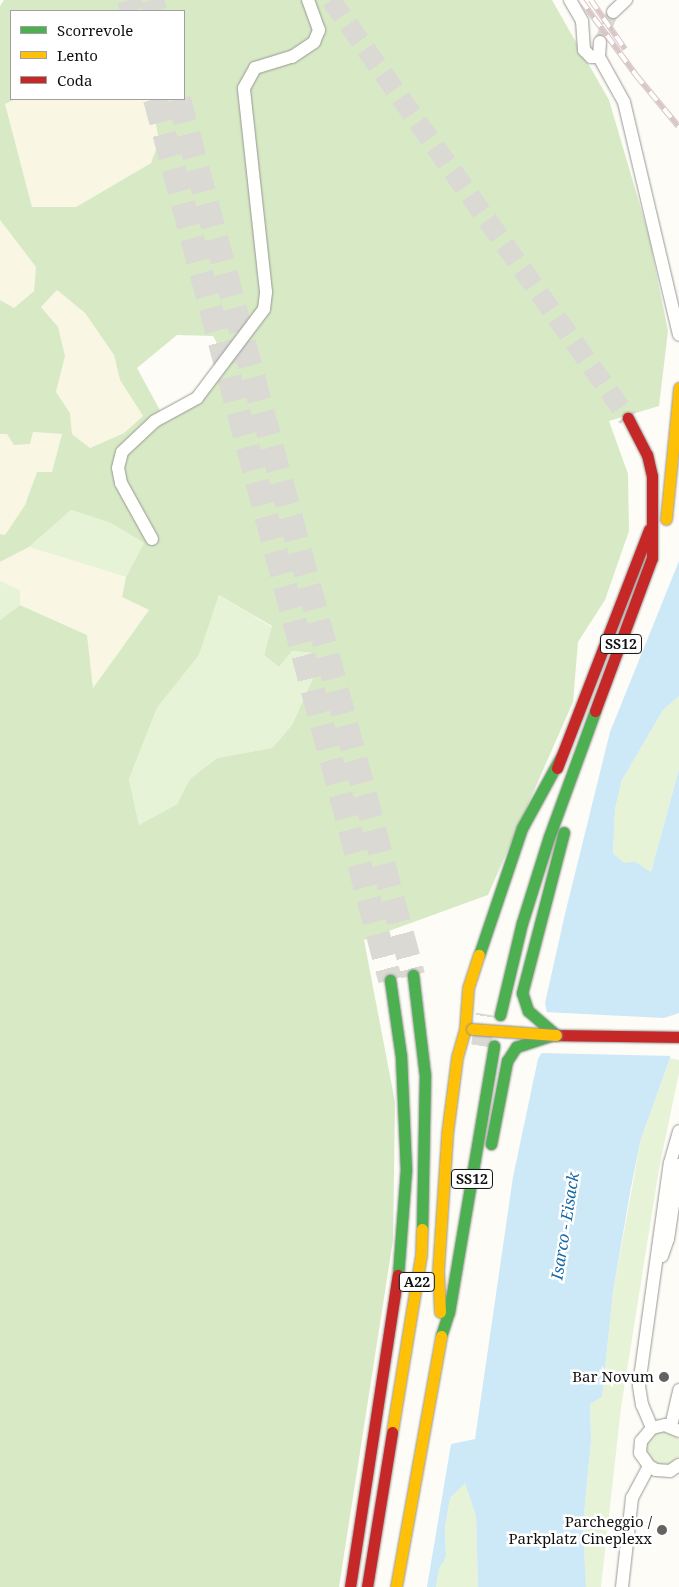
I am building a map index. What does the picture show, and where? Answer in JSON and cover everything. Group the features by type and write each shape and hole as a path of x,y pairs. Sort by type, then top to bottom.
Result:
{"main road":[{"path":"652,558 662,539 667,515 679,388"},
{"name":"SS12","path":"500,1015 522,923 549,837 652,558 651,469 628,418"},
{"name":"SS12","path":"539,824 562,755 653,518"},
{"path":"556,1035 528,1011 522,993 590,730"},
{"path":"445,1312 438,1272 447,1134 457,1057 468,1029 468,988 522,828 562,755"},
{"name":"A22","path":"367,1587 421,1255 426,1165 425,1075 413,975"},
{"name":"A22","path":"350,1587 401,1254 406,1149 401,1056 390,980"},
{"path":"468,1029 556,1035 679,1037"},
{"path":"490,1153 507,1061 516,1047 556,1035"},
{"name":"SS12","path":"396,1587 494,1046"},
{"name":"SS12","path":"445,1312 474,1089"},
{"path":"445,1312 466,1276 481,1200"}],"street":[{"path":"152,539 121,483 118,468 122,452 155,421 197,398 264,309 266,292 244,88 254,68 292,57 314,42 319,30 308,0"},
{"path":"570,0 582,21 584,50 592,57 599,57"},
{"path":"613,12 626,0"},
{"path":"600,42 599,57 624,102 679,335"},
{"path":"652,1428 642,1405 640,1385 670,1163 679,1131"},
{"path":"655,1274 668,1239 679,1166"},
{"path":"652,1428 675,1429 679,1390"},
{"path":"652,1428 641,1441 640,1453 649,1466 663,1472 679,1465"},
{"path":"622,1587 632,1498 649,1466"}],"shaded area":[{"path":"14,100 151,100 159,141 151,163 76,207 32,207 4,104"},
{"path":"0,220 36,267 34,291 14,308 0,300"},
{"path":"57,290 85,313 114,355 120,380 143,416 124,433 90,448 72,434 70,413 56,392 65,356 41,307"},
{"path":"33,432 62,434 52,473 37,472 25,505 5,535 0,534 0,434"},
{"path":"29,547 126,577 122,597 149,610 92,689 87,635 20,605 20,590 0,581 0,562"}],"green space":[{"path":"4,0 552,0 609,100 649,236 668,331 659,406 609,421 628,474 629,531 605,600 578,642 573,702 488,895 364,940 395,1102 393,1240 339,1587 0,1587 0,620 20,605 87,635 93,688 149,610 122,597 126,577 144,543 111,523 71,510 29,547 0,562 0,534 5,535 25,505 37,472 52,472 62,434 33,432 30,444 14,445 7,434 0,434 0,300 14,308 34,291 36,267 0,220 0,6","holes":["10,10 185,10 185,100 151,100 159,141 151,163 76,207 32,207 5,104 14,100 10,100","57,290 85,313 114,355 120,380 143,416 124,433 90,448 72,434 70,413 56,392 65,356 58,327 41,307","177,335 213,336 224,356 195,395 162,414 137,368","219,595 272,626 264,655 279,667 292,651 312,653 320,662 292,725 272,748 217,758 190,779 177,804 139,825 129,779 157,708 199,655"]},
{"path":"71,510 111,523 144,543 126,577 29,547"},
{"path":"0,581 20,590 20,605 0,620"},
{"path":"219,595 272,627 264,655 279,667 292,651 312,653 320,662 292,725 272,748 217,758 190,779 177,804 139,825 129,779 157,708 199,655"},
{"path":"679,696 679,769 651,872 624,864 613,853 615,809 622,780 663,710"},
{"path":"670,1058 679,1060 679,1073 659,1169 621,1408 601,1587 586,1587 583,1525 591,1441 590,1404 602,1397 613,1292 641,1139"},
{"path":"663,1430 670,1431 680,1441 680,1455 676,1461 670,1465 663,1466 656,1465 650,1461 646,1455 645,1448 646,1441 650,1435 656,1431"},
{"path":"465,1482 476,1516 478,1587 436,1587 439,1569 446,1557 445,1528 450,1498"}],"water":[{"name":"Isarco - Eisack","path":"679,561 679,696 663,710 622,780 615,809 613,853 624,863 635,862 651,872 679,769 679,1013 674,1019 670,1058 641,1139 631,1187 613,1292 602,1397 590,1404 591,1441 583,1525 586,1587 478,1587 476,1516 465,1483 450,1498 445,1528 446,1557 439,1569 436,1587 427,1587 451,1444 475,1439 513,1177 538,1059 547,1044 548,1018 545,1003 565,914 610,732"}],"pier":[{"path":"544,1012 664,1018 679,1013 673,1056 538,1053 544,1043"}],"tunnel":[{"path":"129,0 132,10"},
{"path":"152,0 155,10"},
{"path":"331,0 628,418"},
{"path":"600,42 613,12"},
{"path":"155,100 390,980"},
{"path":"179,100 413,975"},
{"path":"481,1046 486,1014"}],"railway":[{"path":"581,0 636,75 679,127"},
{"path":"591,0 625,49"}],"traffic: fast":[{"path":"500,1015 522,923 549,837 595,711"},
{"path":"479,955 522,828 562,755"},
{"path":"556,1035 528,1011 522,993 564,832"},
{"path":"413,975 425,1075 422,1229"},
{"path":"390,980 401,1056 406,1169 398,1275"},
{"path":"491,1144 507,1061 516,1047 554,1035"},
{"path":"441,1336 449,1312 494,1046"}],"traffic: slow":[{"path":"666,519 679,388"},
{"path":"440,1312 438,1271 447,1134 457,1057 465,1029 468,988 479,955"},
{"path":"472,1029 556,1035"},
{"path":"392,1432 421,1255 422,1229"},
{"path":"396,1587 441,1336"}],"traffic: jam":[{"path":"595,711 652,558 652,476 647,455 628,418"},
{"path":"557,768 649,529"},
{"path":"556,1035 679,1037"},
{"path":"350,1587 398,1275"},
{"path":"367,1587 392,1432"}],"place":[{"name":"Bar Novum","path":"664,1377"},
{"name":"Parcheggio / Parkplatz Cineplexx","path":"662,1530"}]}
